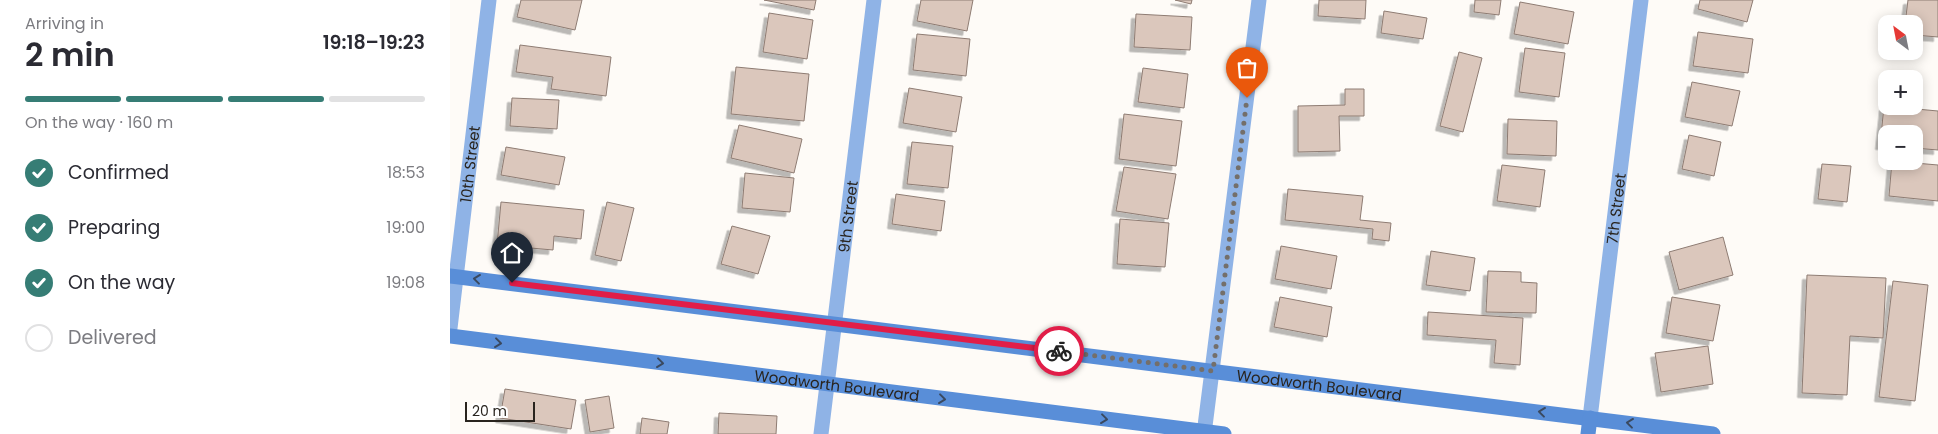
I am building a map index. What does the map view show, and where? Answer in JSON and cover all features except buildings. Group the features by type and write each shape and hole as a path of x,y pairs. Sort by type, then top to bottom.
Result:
{"main road":[{"name":"Woodworth Boulevard","path":"452,276 1713,434"},
{"name":"Woodworth Boulevard","path":"450,336 1204,433 1224,434"},
{"path":"1588,434 1590,418"}],"street":[{"name":"10th Street","path":"450,328 452,276 489,0"},
{"name":"9th Street","path":"821,434 874,0"},
{"path":"1204,433 1259,0"},
{"name":"7th Street","path":"1590,418 1641,0"}],"way so far":[{"path":"1059,351 1213,371 1247,98"}],"route":[{"path":"512,283 1059,351"}]}
